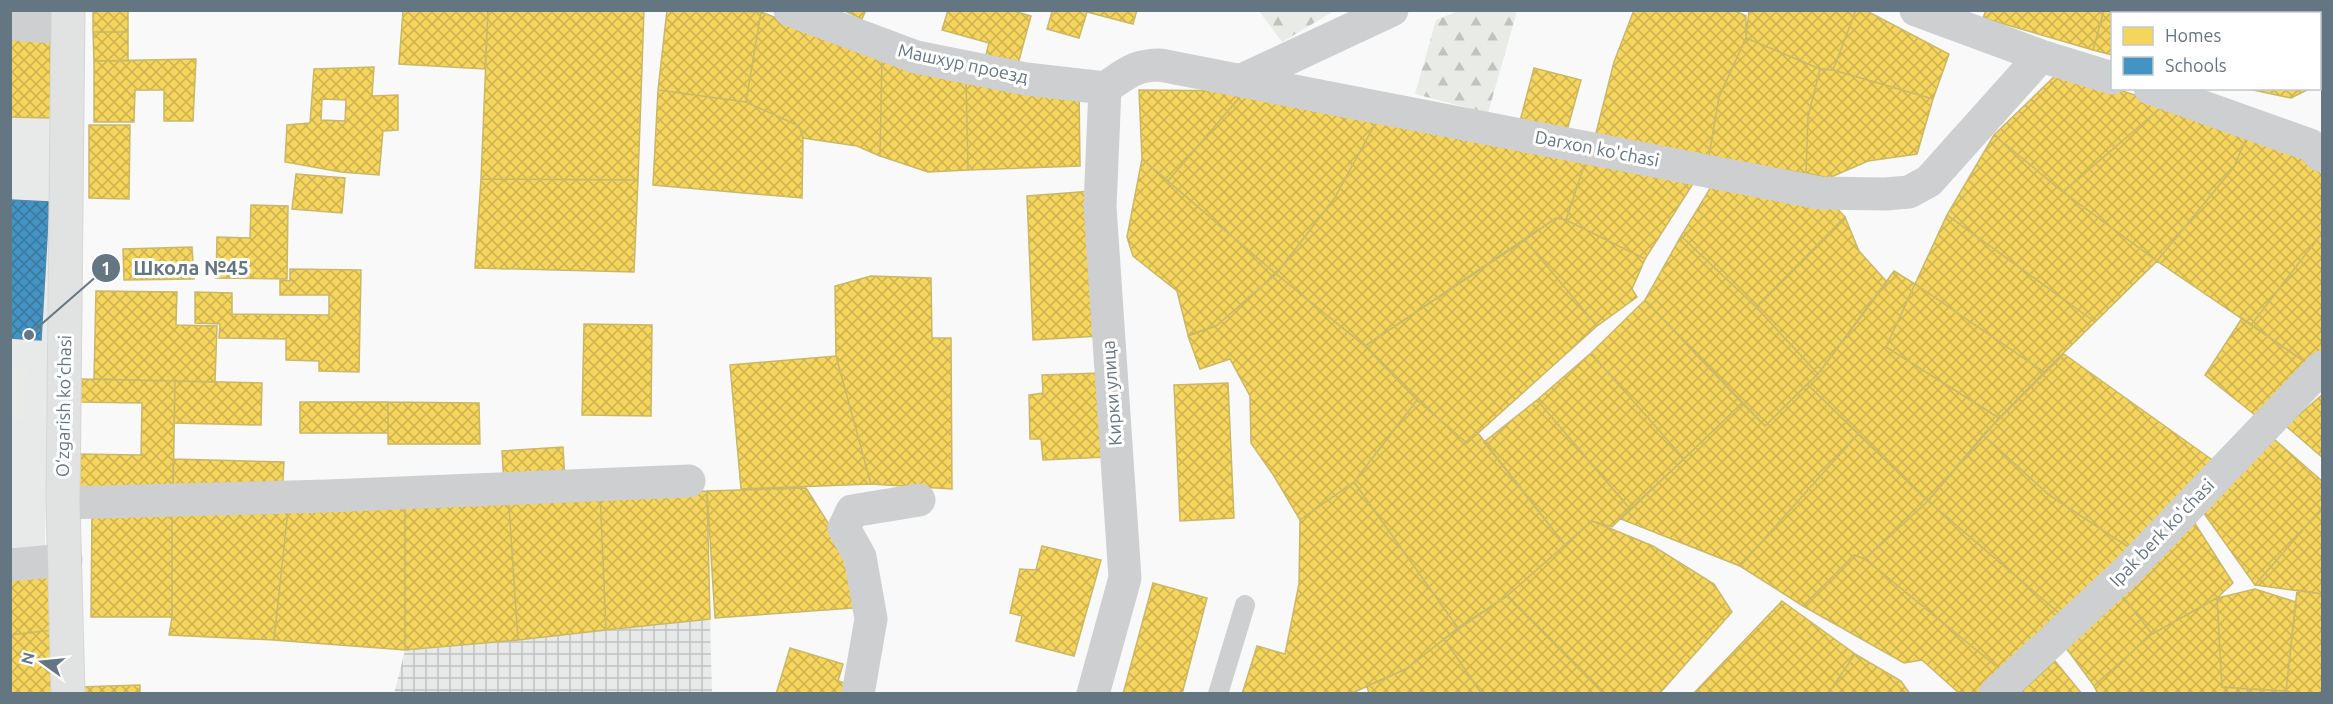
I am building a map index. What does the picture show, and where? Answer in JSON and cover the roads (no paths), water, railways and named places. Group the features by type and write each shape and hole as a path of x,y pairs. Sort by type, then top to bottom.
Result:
{"street":[{"name":"Машхур проезд","path":"790,10 916,57 1026,79 1105,88"},
{"path":"1242,80 1392,10"},
{"path":"1916,10 2041,56 2111,78"},
{"path":"10,24 68,19"},
{"name":"O‘zgarish ko‘chasi","path":"68,19 63,503 68,693"},
{"name":"Darxon ko'chasi","path":"1105,88 1131,69 1145,64 1160,64 1820,193 1885,194 1909,192 1929,181 2041,56"},
{"name":"Кирки улица","path":"1093,693 1125,578 1100,207 1105,88"},
{"path":"2156,90 2318,145"},
{"name":"Ipak berk ko'chasi","path":"1995,693 2127,571 2322,367"},
{"path":"63,503 327,496 689,481"},
{"path":"858,693 871,619 860,557 844,528 852,511 919,500"},
{"path":"10,565 66,560"}],"lane":[{"path":"1218,693 1245,605"}],"place":[{"name":"Школа №45","path":"29,335"}]}
